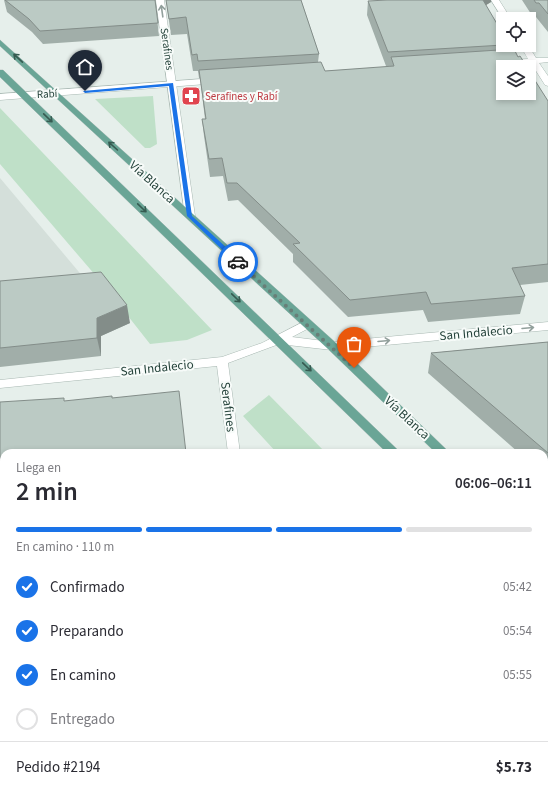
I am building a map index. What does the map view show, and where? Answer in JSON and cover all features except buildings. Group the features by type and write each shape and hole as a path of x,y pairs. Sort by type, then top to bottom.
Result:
{"main road":[{"name":"Vía Blanca","path":"0,42 332,346 440,449"},
{"name":"Vía Blanca","path":"0,72 391,449"}],"street":[{"name":"Serafines","path":"160,0 190,216"},
{"path":"495,0 503,12"},
{"path":"536,61 548,60"},
{"path":"536,64 548,83"},
{"name":"Rabí","path":"0,97 56,94 226,80"},
{"name":"San Indalecio","path":"0,384 222,361 246,355 279,340 307,324"},
{"name":"San Indalecio","path":"279,340 332,346 548,326"},
{"name":"Serafines","path":"222,361 233,449"}],"shaded area":[{"path":"0,178 89,284 0,288"}],"green space":[{"path":"153,96 157,144 150,148 145,148 95,99"},
{"path":"0,108 212,330 187,340 150,344 102,283 0,164"},
{"path":"269,395 322,449 273,449 243,416"}],"way so far":[{"path":"238,262 332,346 354,368"}],"place":[{"name":"Serafines y Rabí","path":"191,96"}],"route":[{"path":"85,91 171,84 190,216 238,262"}]}
